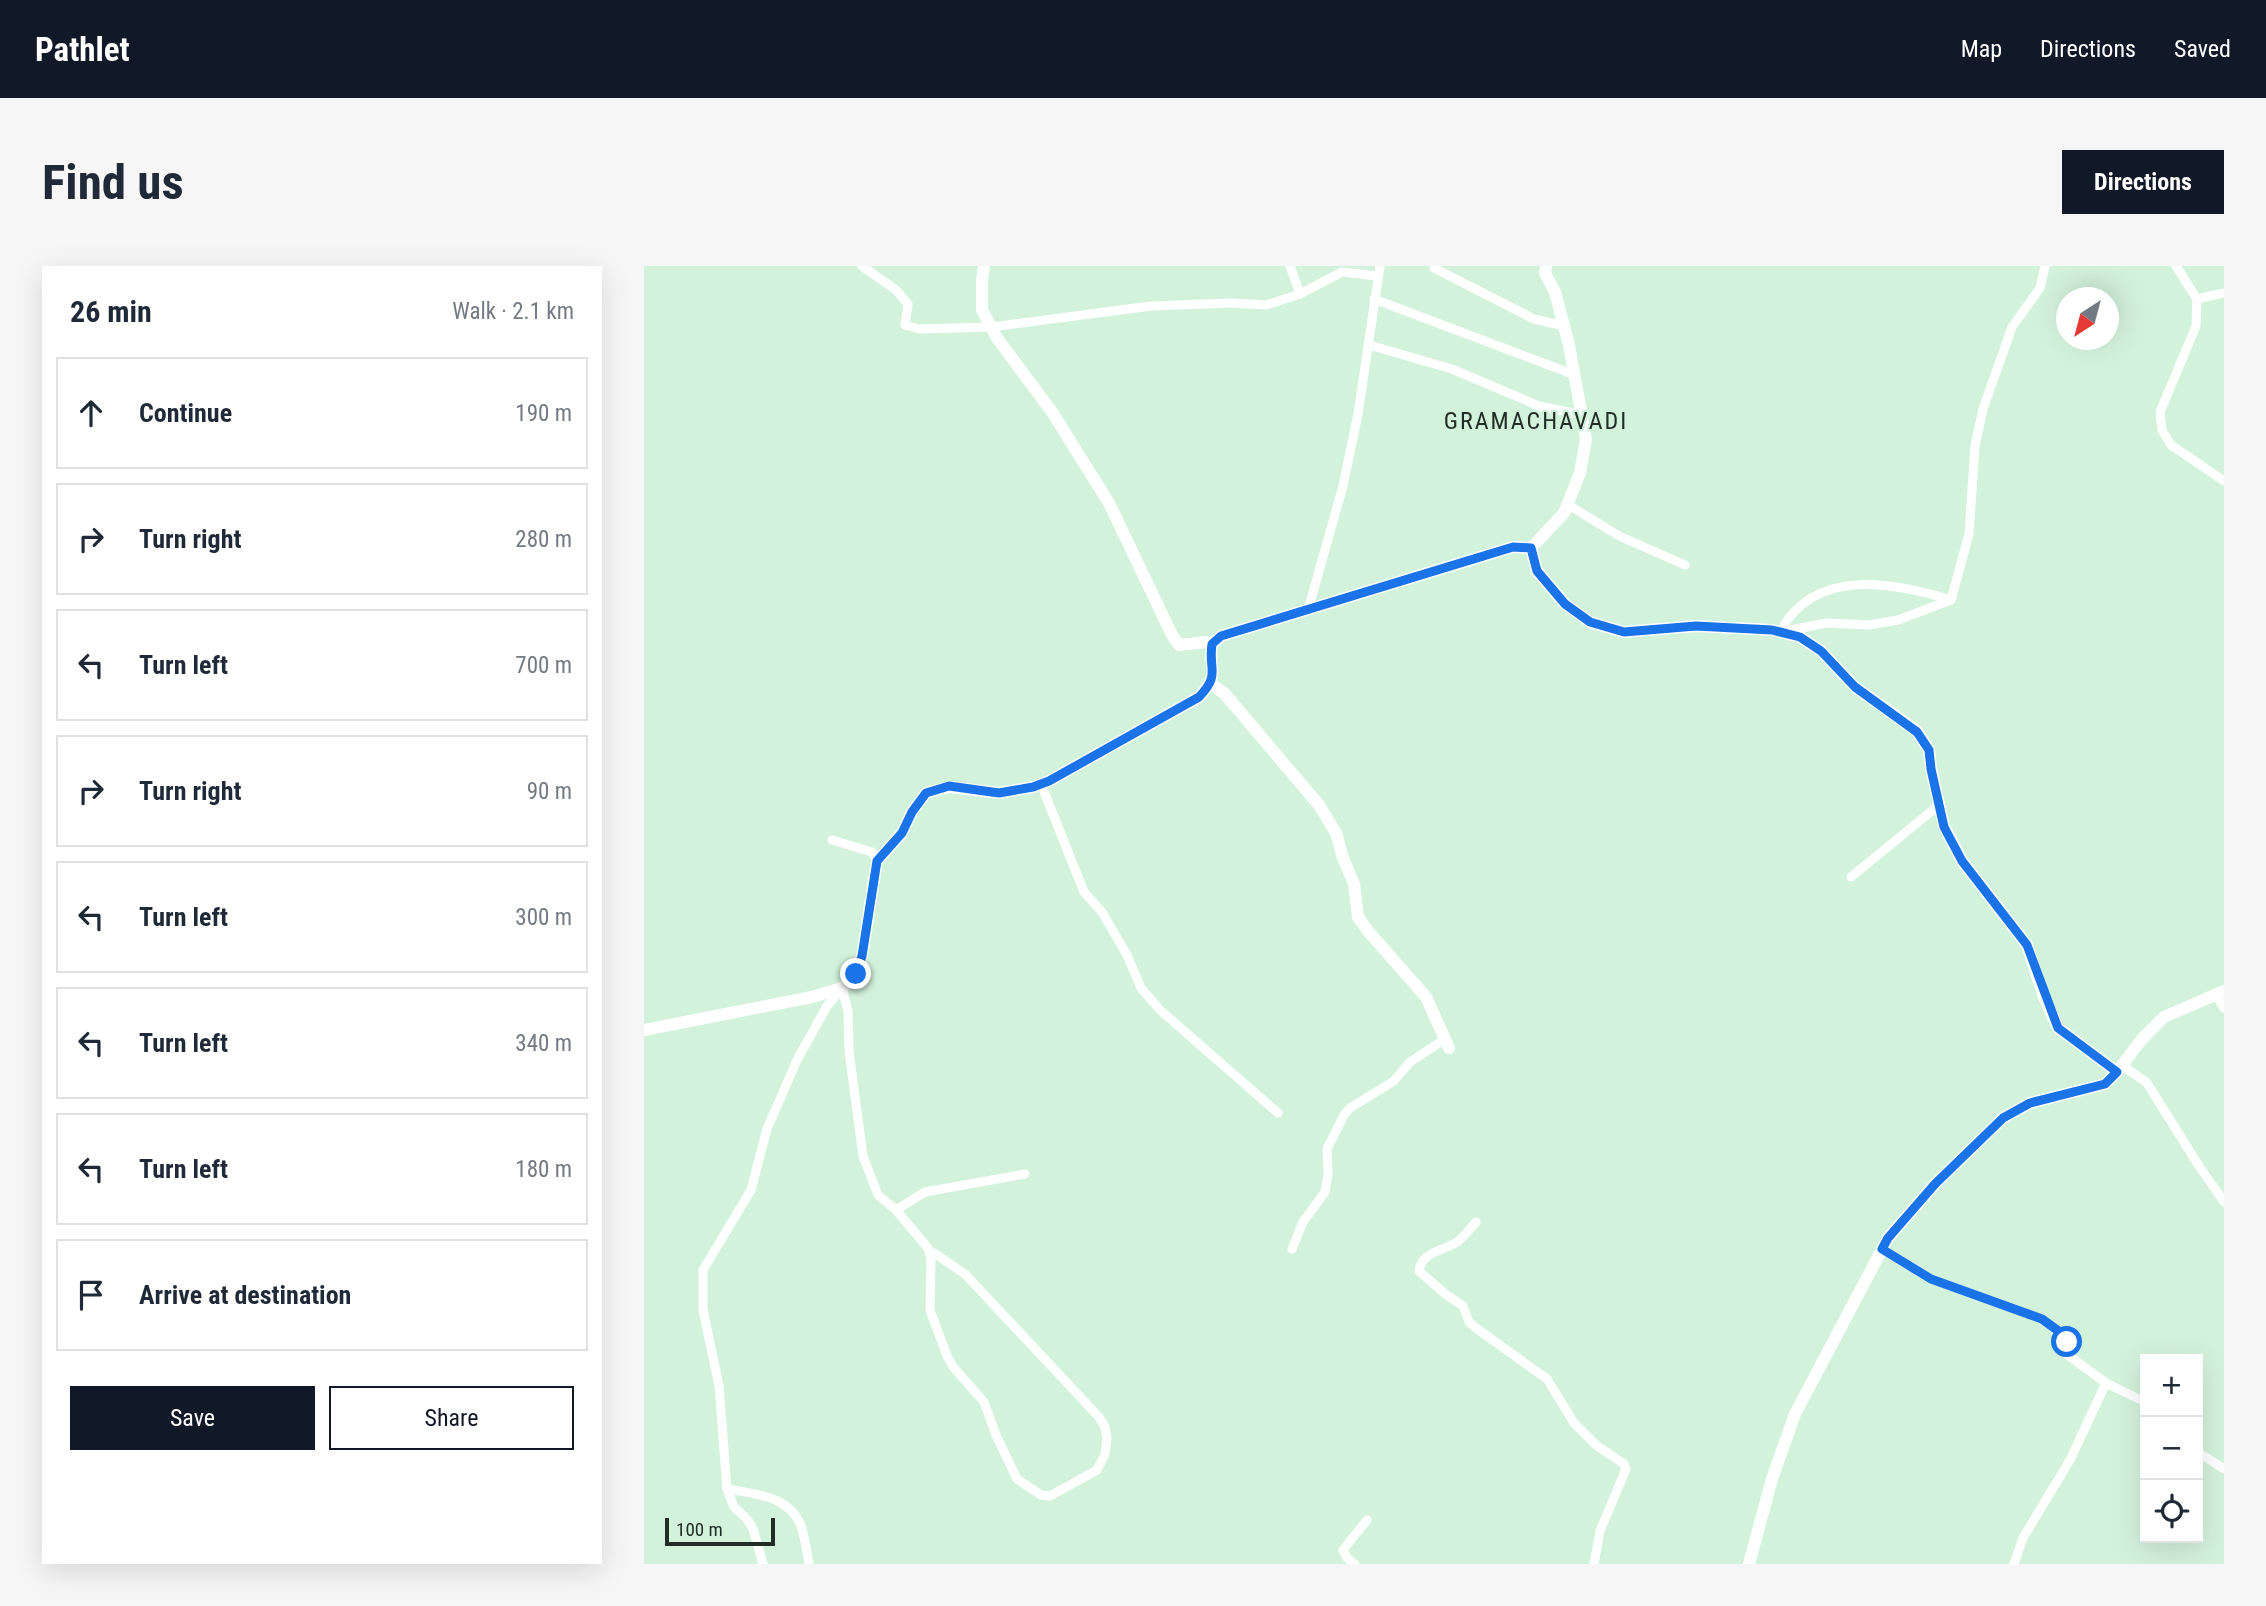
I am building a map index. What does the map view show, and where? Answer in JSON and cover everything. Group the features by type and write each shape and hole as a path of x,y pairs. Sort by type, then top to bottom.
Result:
{"street":[{"path":"862,266 896,290 908,304 905,325 919,329 991,327 1151,306 1266,304 1300,294 1342,272 1378,271 1369,345 1343,486 1308,610"},
{"path":"984,266 982,310 997,338 1052,412 1109,503 1179,645 1205,642 1212,644"},
{"path":"1290,266 1300,294"},
{"path":"1531,548 1563,513 1580,473 1586,439 1564,326 1555,292 1545,273 1546,266"},
{"path":"1951,600 1969,534 1975,446 1983,409 2012,327 2040,288 2045,266"},
{"path":"1434,268 1534,319 1564,326"},
{"path":"2180,268 2197,299 2196,326 2160,412 2162,430 2171,445 2224,481"},
{"path":"2197,299 2224,293"},
{"path":"1374,299 1575,375"},
{"path":"1369,345 1452,369 1539,406 1583,415"},
{"path":"1567,504 1619,537 1685,565"},
{"path":"763,1564 753,1530 747,1519 734,1507 727,1489 719,1386 703,1310 703,1270 751,1190 767,1129 797,1060 827,1006 856,974 862,956 877,861 902,833 912,812 926,793 949,786 999,793 1041,784 1199,697 1211,684 1214,670 1210,656 1212,644 1221,636 1513,547 1531,548"},
{"path":"1531,548 1537,571 1565,604 1590,622 1624,632 1696,626 1780,632 1800,637 1821,651 1855,687 1917,732 1929,750 1944,827 1962,861 2027,945 2058,1028 2147,1083 2224,1202"},
{"path":"1780,632 1787,618 1805,602 1850,584 1920,591 1951,600"},
{"path":"1780,632 1826,623 1869,625 1898,620 1951,600"},
{"path":"1211,684 1224,694 1320,805 1336,833 1354,884 1358,917 1426,997 1447,1043 1410,1062 1394,1081 1350,1108 1344,1115 1327,1149 1328,1174 1325,1192 1303,1222 1292,1249"},
{"path":"1041,784 1084,892 1102,912 1127,955 1141,988 1160,1010 1279,1113"},
{"path":"1851,877 1939,805"},
{"path":"832,841 872,852 877,861"},
{"path":"644,1030 812,997 842,988"},
{"path":"842,988 848,1011 849,1051 863,1156 878,1195 896,1210 928,1248 931,1258 930,1310 947,1356 984,1402 1017,1479 1041,1495 1050,1496 1097,1470 1105,1454 1107,1438 1105,1427 1098,1416 965,1274 934,1253 931,1258"},
{"path":"1749,1564 1772,1479 1795,1414 1888,1238 1935,1184 2003,1118 2030,1103 2105,1084 2164,1017 2220,992 2224,1008"},
{"path":"896,1210 925,1192 1025,1174"},
{"path":"1476,1222 1458,1241 1431,1254 1423,1261 1419,1271 1463,1306 1469,1322 1476,1328 1547,1379 1574,1423 1597,1445 1624,1464 1626,1469 1601,1531 1594,1564"},
{"path":"1882,1249 1931,1279 2042,1319 2067,1342 2069,1356 2106,1382 2140,1399"},
{"path":"2014,1564 2023,1538 2070,1460 2106,1382"},
{"path":"2203,1455 2224,1469"},
{"path":"727,1489 774,1498 784,1505 796,1516 801,1527 809,1564"},
{"path":"1355,1564 1347,1558 1343,1550 1367,1520"}],"district":[{"name":"GRAMACHAVADI","path":"1536,421"}],"route":[{"path":"856,974 862,956 877,861 892,847 926,793 949,786 999,793 1033,787 1049,781 1199,697 1211,684 1214,670 1210,656 1212,644 1221,636 1513,547 1531,548 1537,571 1565,604 1590,622 1624,632 1696,626 1772,630 1800,637 1821,651 1855,687 1917,732 1929,750 1944,827 1962,861 2027,945 2044,997 2058,1028 2117,1072 2105,1084 2030,1103 2003,1118 1935,1184 1888,1238 1882,1249 1931,1279 2042,1319 2067,1342"}]}
